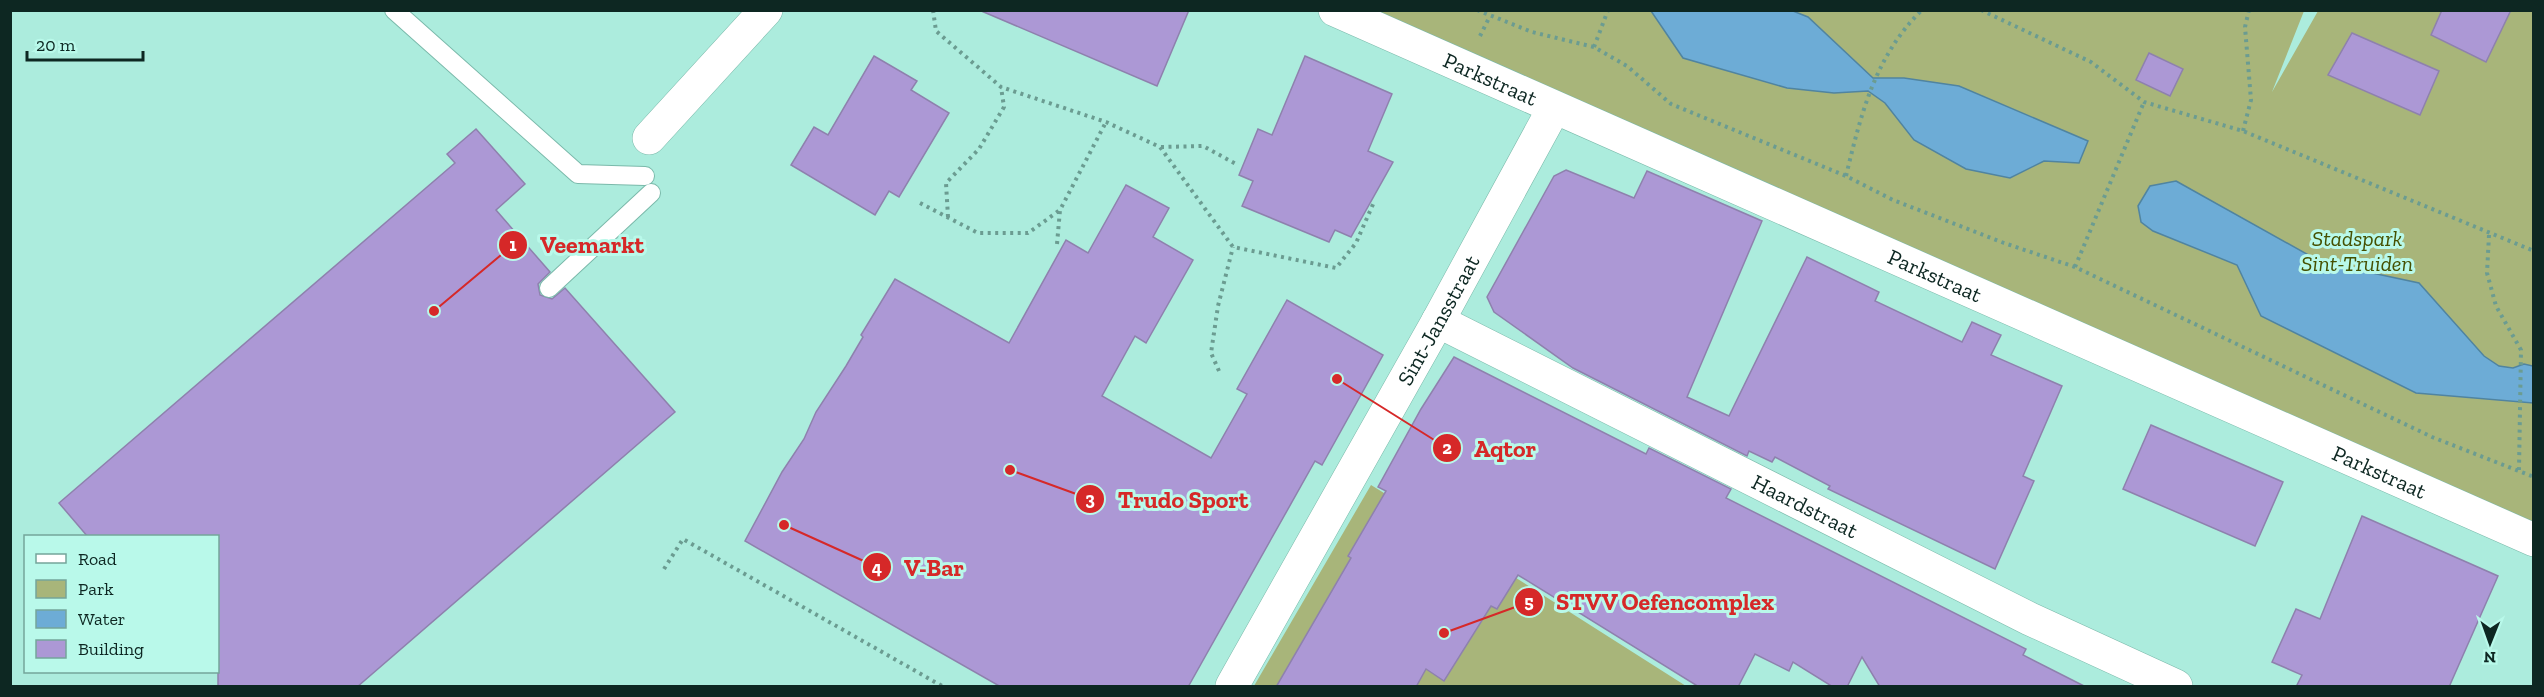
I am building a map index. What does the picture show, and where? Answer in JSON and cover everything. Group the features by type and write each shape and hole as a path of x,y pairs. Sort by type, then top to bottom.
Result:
{"street":[{"path":"649,138 766,10"},
{"name":"Parkstraat","path":"1335,10 2534,540"},
{"name":"Sint-Jansstraat","path":"1232,687 1438,321 1554,108"},
{"name":"Haardstraat","path":"1438,321 2019,613 2175,687"}],"lane":[{"path":"394,10 578,174 648,185 549,288"}],"path":[{"path":"933,10 936,31 1002,87 1106,122 1160,147 1203,146 1236,164"},
{"path":"1477,10 1532,32 1594,47 1627,66 1671,104 1846,176 1893,200 2074,267 2432,437 2534,477"},
{"path":"1594,47 1608,10"},
{"path":"1846,176 1865,100 1878,69 1905,27 1922,10"},
{"path":"1981,10 2091,62 2144,102 2243,131 2489,235 2534,251"},
{"path":"2243,131 2251,100 2245,27 2249,10"},
{"path":"948,217 946,183 979,149 1004,106 1002,87"},
{"path":"2074,267 2144,102"},
{"path":"1057,244 1060,210 1106,122"},
{"path":"1160,147 1233,247 1336,268 1356,243 1374,202"},
{"path":"920,203 978,233 1028,233 1060,210"},
{"path":"2489,235 2487,273 2496,306 2521,350 2523,363 2519,470"},
{"path":"1219,371 1211,353 1218,306 1233,247"},
{"path":"664,569 683,539 942,687"}],"green space":[{"name":"Stadspark Sint-Truiden","path":"1373,11 2304,11 2272,92 2318,11 2533,11 2533,522"},
{"path":"1371,485 1470,546 1469,548 1686,686 1254,686"}],"water":[{"path":"1651,11 1793,11 1808,17 1873,78 1904,78 1959,86 2088,141 2079,163 2044,161 2010,178 1966,169 1914,140 1885,103 1868,91 1834,93 1787,88 1683,58"},
{"path":"2176,181 2321,262 2419,283 2484,356 2499,366 2513,368 2524,364 2533,366 2533,403 2416,393 2261,316 2237,265 2153,231 2141,222 2138,206 2150,186"}],"building":[{"path":"979,10 1189,10 1157,86"},
{"path":"2442,10 2511,10 2486,62 2431,35"},
{"path":"2352,33 2439,71 2420,115 2328,75"},
{"path":"2149,53 2183,69 2170,96 2136,80"},
{"path":"874,56 917,81 911,90 949,113 899,197 889,191 875,215 791,165 814,127 828,135"},
{"path":"1305,56 1392,94 1368,151 1393,162 1351,237 1335,230 1329,242 1242,206 1253,181 1239,175 1258,129 1272,135"},
{"path":"476,129 525,184 496,210 550,272 538,284 540,295 552,299 565,288 675,412 357,687 218,687 219,535 86,535 59,503 455,163 447,154"},
{"path":"1566,170 1634,198 1647,171 1762,221 1687,397 1729,416 1807,257 1879,292 1875,301 1962,342 1972,322 2001,335 1991,355 2062,386 2023,476 2034,481 1995,569 1828,489 1830,486 1775,457 1772,462 1749,451 1747,456 1573,368 1494,312 1487,297 1554,176"},
{"path":"1126,185 1169,208 1153,237 1193,260 1146,343 1135,336 1102,396 1211,458 1247,394 1237,389 1287,300 1383,355 1322,465 1315,461 1188,687 1001,687 745,541 782,472 804,439 816,412 846,366 863,337 861,335 895,279 1009,343 1066,240 1088,253"},
{"path":"1454,357 1646,454 1649,448 1731,489 1726,498 2026,649 2023,655 2086,687 1880,687 1862,657 1847,687 1833,687 1793,662 1789,671 1755,654 1738,687 1699,687 1518,575 1497,609 1491,606 1444,681 1426,669 1416,687 1276,687 1351,558 1348,556 1386,491 1378,487 1421,409"},
{"path":"2151,425 2283,482 2255,546 2123,489"},
{"path":"2362,516 2498,576 2449,687 2296,687 2302,675 2272,662 2296,609 2320,619"}],"place":[{"name":"Veemarkt","path":"434,311"},
{"name":"Aqtor","path":"1337,379"},
{"name":"Trudo Sport","path":"1010,470"},
{"name":"V-Bar","path":"784,525"},
{"name":"STVV Oefencomplex","path":"1444,633"}]}
